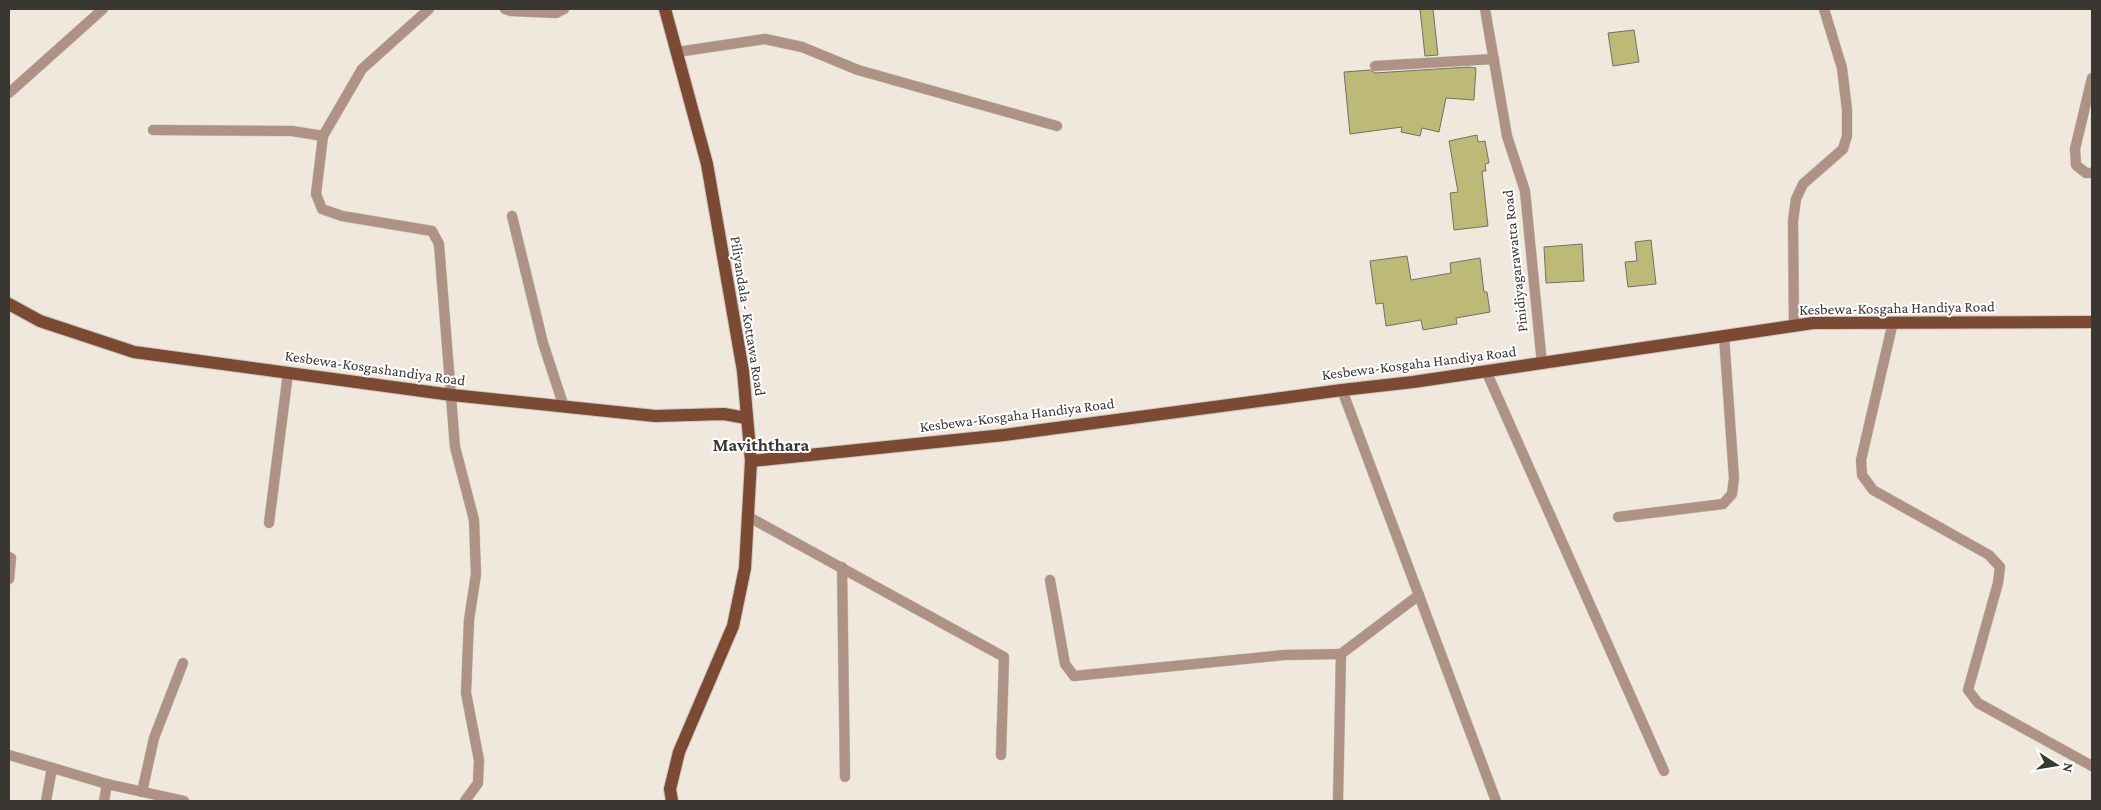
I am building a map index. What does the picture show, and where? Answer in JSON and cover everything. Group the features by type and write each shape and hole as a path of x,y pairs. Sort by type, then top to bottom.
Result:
{"main road":[{"name":"Piliyandala - Kottawa Road","path":"665,9 707,164 744,371 746,418 751,461 745,568 733,626 679,752 670,789 672,801"},
{"name":"Kesbewa-Kosgashandiya Road","path":"9,304 40,320 134,352 452,395 655,416 724,414 746,418"},
{"name":"Kesbewa-Kosgaha Handiya Road","path":"751,461 1004,435 1413,382 1813,322 2092,322"}],"street":[{"path":"9,92 103,9"},
{"path":"429,9 362,69 323,136 316,194 322,209 342,216 432,231 439,244 455,447 474,520 476,574 469,620 466,692 479,760 478,783 466,801"},
{"path":"505,9 511,11 556,13 564,9"},
{"name":"Pinidiyagarawatta Road","path":"1485,9 1507,136 1525,191 1542,364"},
{"path":"1794,325 1793,221 1796,199 1803,184 1843,149 1847,136 1847,110 1842,68 1824,9"},
{"path":"677,52 765,39 802,47 858,70 1057,126"},
{"path":"1375,66 1494,59"},
{"path":"2092,78 2075,149 2076,165 2086,173 2092,173"},
{"path":"152,130 292,131 323,136"},
{"path":"512,216 543,343 564,407"},
{"path":"1893,322 1861,460 1862,475 1873,490 1989,555 2000,566 1998,583 1968,690 1978,703 2092,766"},
{"path":"1618,517 1723,504 1732,494 1734,478 1724,336"},
{"path":"1486,371 1664,772"},
{"path":"269,523 288,373"},
{"path":"1342,390 1496,801"},
{"path":"747,516 842,566 1004,657 1000,755"},
{"path":"9,557 11,558 9,579"},
{"path":"842,566 845,776"},
{"path":"1050,580 1065,664 1074,676 1284,655 1341,654 1419,596"},
{"path":"1338,801 1341,654"},
{"path":"142,792 154,738 183,663"},
{"path":"9,755 107,784 184,801"},
{"path":"46,801 52,768"},
{"path":"104,801 107,784"}],"building":[{"path":"1420,9 1433,9 1438,55 1425,56"},
{"path":"1634,30 1639,62 1613,66 1608,33"},
{"path":"1476,68 1474,100 1446,98 1439,132 1422,128 1420,136 1401,132 1402,127 1350,134 1344,72 1370,70 1375,73"},
{"path":"1477,135 1478,142 1485,141 1489,163 1485,164 1486,171 1482,171 1488,226 1454,230 1450,193 1458,192 1449,141"},
{"path":"1651,240 1656,284 1628,287 1625,262 1637,261 1635,242"},
{"path":"1582,244 1584,281 1546,283 1544,247"},
{"path":"1407,256 1411,280 1451,273 1450,263 1480,258 1484,292 1487,292 1490,312 1456,318 1457,324 1423,330 1421,320 1386,326 1383,303 1376,304 1370,261"}],"district":[{"name":"Maviththara","path":"761,445"}]}
